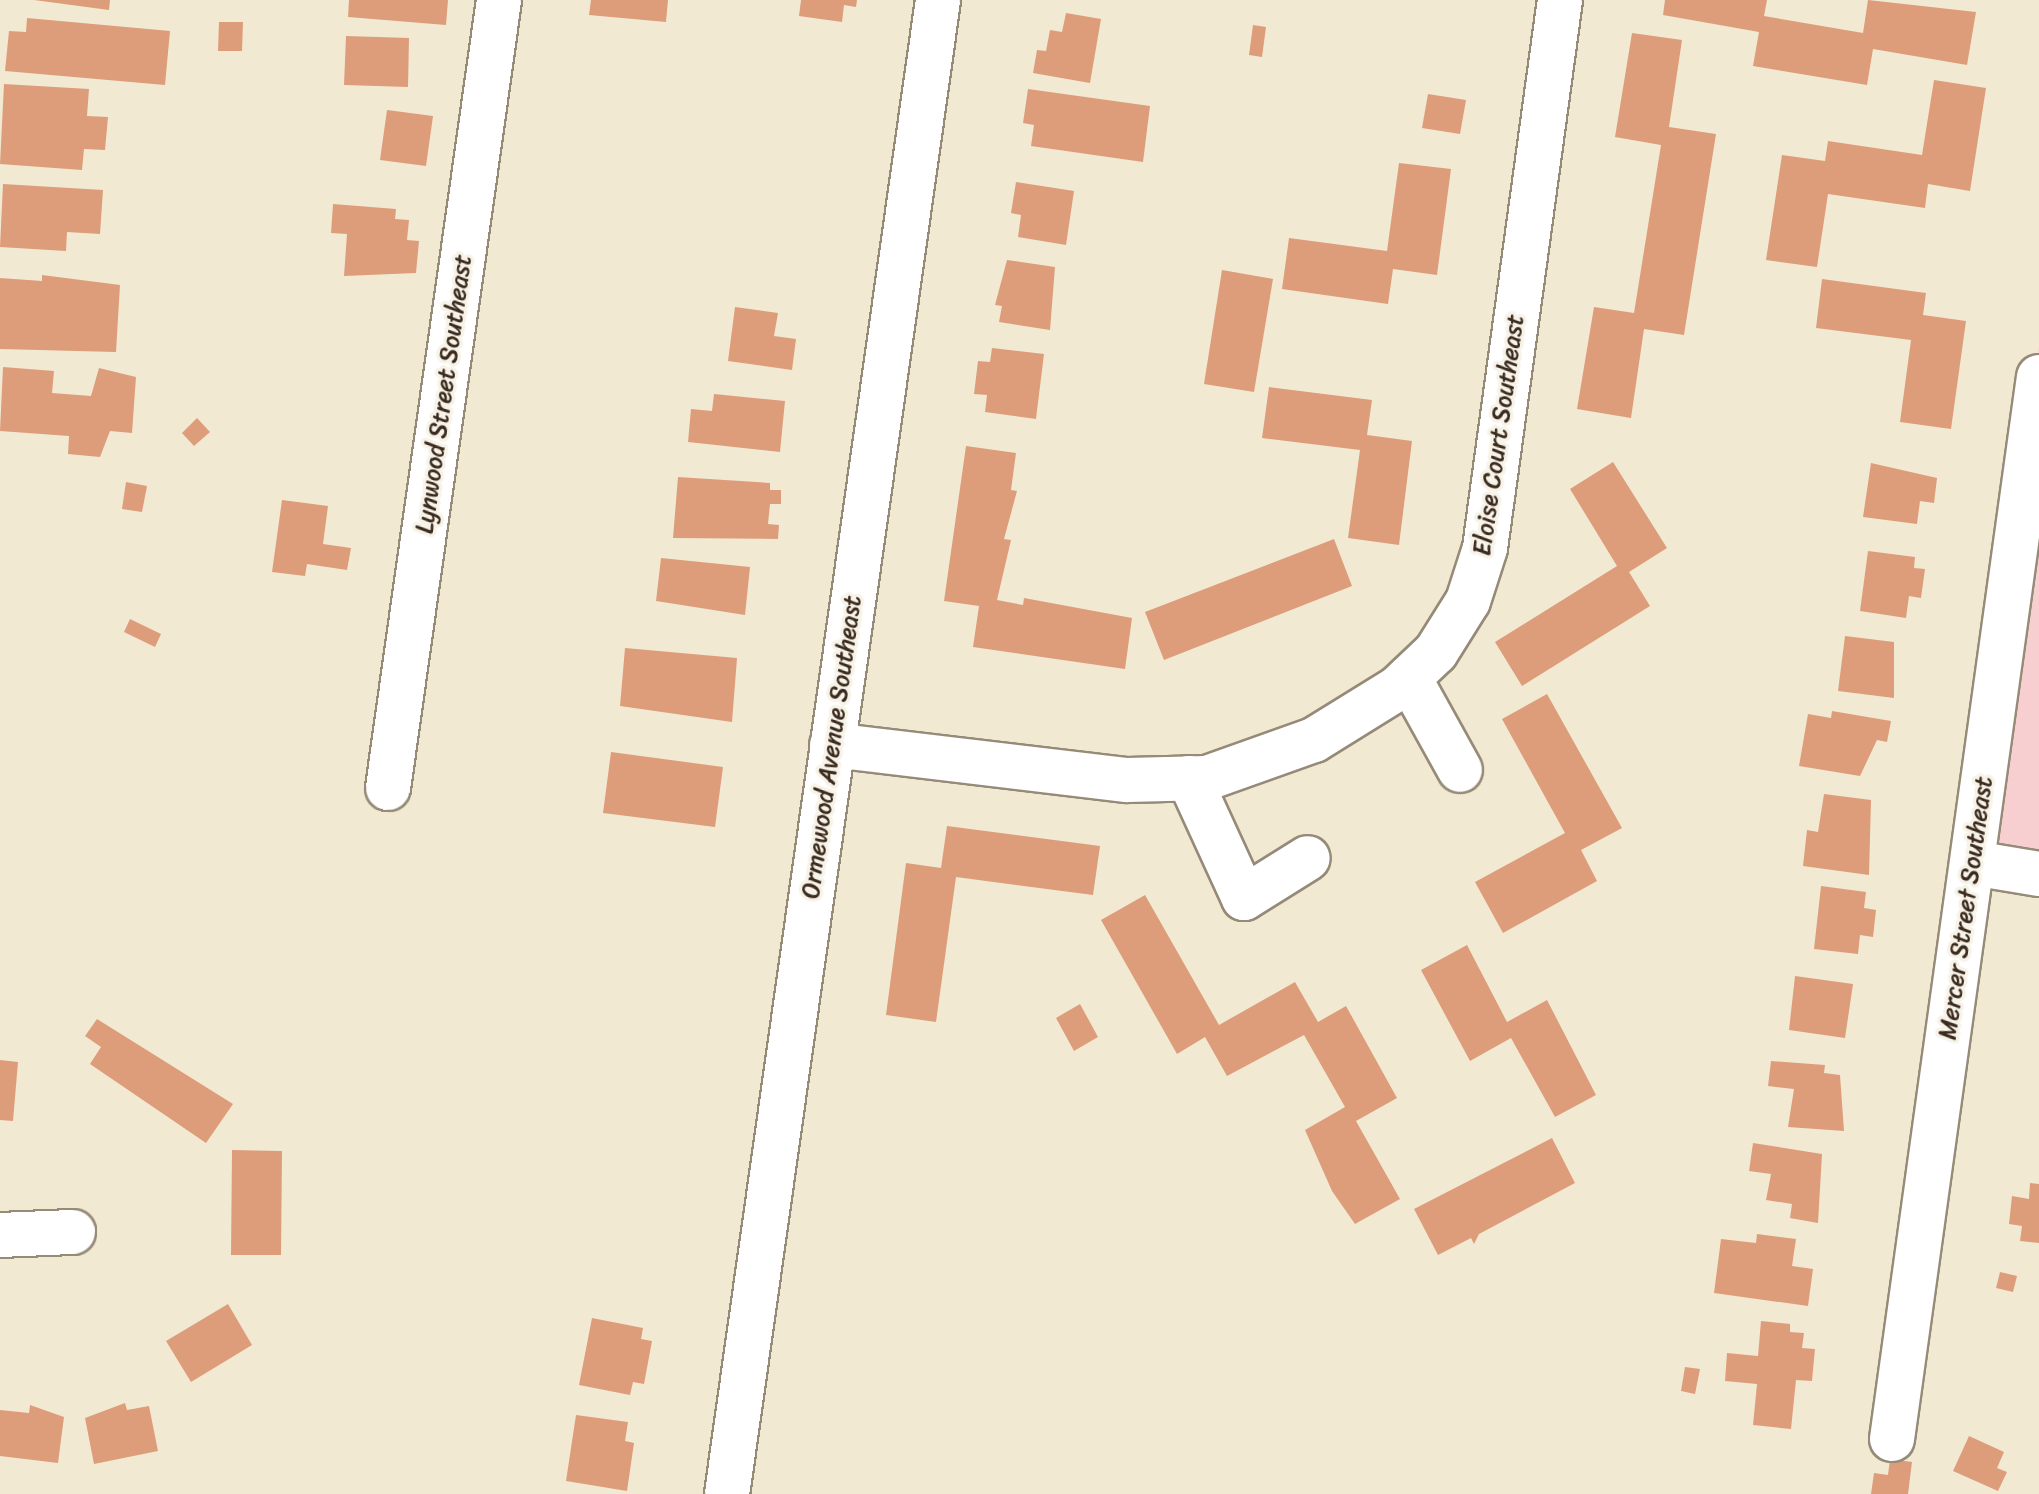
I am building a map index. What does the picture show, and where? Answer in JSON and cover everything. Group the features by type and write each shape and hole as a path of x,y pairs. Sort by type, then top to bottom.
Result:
{"street":[{"name":"Lynwood Street Southeast","path":"388,788 499,0"},
{"name":"Ormewood Avenue Southeast","path":"727,1494 938,0"},
{"name":"Eloise Court Southeast","path":"832,745 1127,780 1189,778 1262,763 1314,740 1409,678 1436,652 1468,601 1485,548 1560,0"},
{"name":"Mercer Street Southeast","path":"1892,1439 2039,377"},
{"path":"1409,678 1460,770"},
{"path":"1189,778 1244,898 1308,858"},
{"path":"1973,863 2039,874"},
{"path":"0,1235 73,1232"}],"shaded area":[{"path":"2039,346 2039,866 1970,852"}],"building":[{"path":"34,0 110,0 109,10"},
{"path":"349,0 448,0 446,25 348,17"},
{"path":"591,0 668,0 666,22 589,15"},
{"path":"801,0 857,0 856,7 844,5 842,22 799,16"},
{"path":"1665,0 1767,0 1764,16 1863,33 1868,0 1976,12 1967,65 1873,49 1867,85 1753,66 1759,32 1663,15"},
{"path":"1066,13 1101,19 1090,83 1033,73 1037,50 1046,51 1050,30 1062,32"},
{"path":"27,18 170,31 165,85 5,71 9,31 26,32"},
{"path":"219,22 243,22 242,51 218,51"},
{"path":"1253,25 1266,27 1262,57 1249,55"},
{"path":"1632,33 1682,40 1669,127 1716,134 1684,335 1644,329 1631,418 1577,409 1594,307 1634,313 1661,145 1615,137"},
{"path":"346,36 409,38 408,87 344,85"},
{"path":"1934,80 1986,88 1970,191 1928,184 1925,208 1828,194 1817,267 1766,260 1782,155 1825,161 1828,141 1922,155"},
{"path":"4,84 89,89 87,116 108,117 105,150 84,149 82,170 0,164"},
{"path":"1028,89 1150,106 1143,162 1031,146 1034,125 1023,123"},
{"path":"1428,94 1466,100 1460,134 1422,128"},
{"path":"387,110 433,116 426,166 380,160"},
{"path":"1399,163 1451,169 1437,275 1393,269 1388,304 1282,289 1289,238 1387,251"},
{"path":"1016,182 1074,191 1066,245 1018,237 1021,215 1011,213"},
{"path":"3,184 103,190 100,234 67,232 66,251 0,247"},
{"path":"333,204 396,209 395,219 409,220 407,240 419,241 416,273 344,276 347,234 331,233"},
{"path":"1007,260 1055,267 1050,330 999,322 1002,306 995,305"},
{"path":"1222,270 1273,279 1254,392 1204,384"},
{"path":"42,275 120,285 116,352 0,349 0,278 42,281"},
{"path":"1822,279 1926,293 1923,315 1966,321 1951,429 1900,422 1911,340 1816,328"},
{"path":"735,307 778,313 774,336 796,339 792,370 728,361"},
{"path":"992,348 1044,354 1036,419 985,412 987,395 974,394 978,361 990,362"},
{"path":"3,367 54,371 52,393 91,396 99,368 136,377 132,433 110,431 100,457 68,454 69,436 0,431"},
{"path":"1269,387 1372,400 1367,435 1412,441 1399,545 1348,538 1360,450 1262,438"},
{"path":"714,394 785,401 780,452 688,442 691,409 712,411"},
{"path":"197,418 210,432 194,446 182,433"},
{"path":"966,446 1016,453 1011,490 1017,491 1004,539 1011,540 997,600 1023,605 1024,598 1132,618 1125,669 973,647 979,606 944,601"},
{"path":"1613,462 1667,548 1629,572 1650,606 1522,686 1495,642 1617,566 1570,489"},
{"path":"1871,463 1937,478 1934,503 1920,501 1917,524 1863,517"},
{"path":"678,477 770,483 770,490 781,490 781,504 770,504 768,524 779,525 778,539 673,538"},
{"path":"126,482 147,486 142,512 122,509"},
{"path":"282,500 328,506 323,544 351,548 347,570 307,564 305,576 272,572"},
{"path":"1334,539 1352,586 1164,660 1145,612"},
{"path":"1868,551 1915,557 1914,568 1925,569 1921,598 1909,596 1906,618 1860,611"},
{"path":"661,558 750,567 745,615 656,601"},
{"path":"130,619 161,634 155,647 124,632"},
{"path":"1845,636 1894,642 1894,698 1838,691"},
{"path":"625,648 737,658 732,722 620,706"},
{"path":"1547,694 1622,828 1581,850 1597,881 1503,933 1475,882 1565,833 1502,719"},
{"path":"1832,711 1891,721 1887,742 1877,740 1860,776 1799,766 1808,714 1831,718"},
{"path":"611,752 723,767 715,827 603,813"},
{"path":"1824,794 1871,800 1869,875 1803,866 1807,830 1818,832"},
{"path":"947,826 1100,846 1093,895 956,877 936,1022 886,1015 906,863 941,868"},
{"path":"1821,886 1866,892 1864,908 1876,910 1873,937 1860,935 1858,954 1814,949"},
{"path":"1145,895 1219,1025 1295,982 1318,1022 1346,1006 1397,1098 1356,1121 1400,1199 1355,1224 1332,1191 1305,1130 1345,1107 1304,1035 1227,1076 1205,1037 1177,1054 1101,920"},
{"path":"1467,945 1507,1022 1547,1000 1596,1095 1555,1117 1511,1038 1470,1061 1421,970"},
{"path":"1795,976 1853,984 1845,1038 1789,1030"},
{"path":"1080,1004 1098,1037 1074,1051 1056,1018"},
{"path":"97,1019 233,1104 206,1143 90,1064 101,1047 85,1036"},
{"path":"0,1060 18,1062 13,1121 0,1120"},
{"path":"1771,1061 1825,1065 1824,1073 1840,1075 1844,1131 1788,1127 1794,1089 1768,1086"},
{"path":"1552,1138 1575,1183 1479,1234 1474,1244 1471,1238 1438,1255 1414,1209"},
{"path":"1753,1143 1822,1154 1818,1223 1790,1218 1792,1204 1766,1200 1771,1174 1749,1171"},
{"path":"232,1150 282,1151 281,1255 231,1255"},
{"path":"2030,1183 2039,1184 2039,1243 2020,1241 2022,1226 2009,1224 2012,1196 2029,1199"},
{"path":"1757,1234 1796,1239 1792,1266 1813,1269 1808,1306 1714,1293 1721,1239 1756,1243"},
{"path":"2000,1272 2017,1276 2013,1292 1996,1288"},
{"path":"228,1304 252,1345 191,1382 166,1341"},
{"path":"592,1318 643,1328 641,1339 652,1341 644,1384 633,1382 630,1395 579,1385"},
{"path":"1761,1321 1790,1324 1790,1332 1804,1333 1802,1348 1815,1349 1812,1381 1796,1380 1791,1429 1753,1425 1757,1384 1725,1381 1727,1353 1758,1356"},
{"path":"1685,1367 1700,1369 1695,1394 1681,1391"},
{"path":"125,1403 127,1410 149,1406 158,1451 94,1464 85,1418"},
{"path":"30,1405 64,1417 58,1463 0,1456 0,1410 29,1413"},
{"path":"576,1415 628,1422 625,1441 634,1443 627,1491 566,1481"},
{"path":"1969,1436 2004,1452 1997,1468 2007,1472 1998,1491 1953,1471"},
{"path":"1890,1459 1912,1462 1908,1494 1871,1494 1874,1473 1888,1475"}]}
